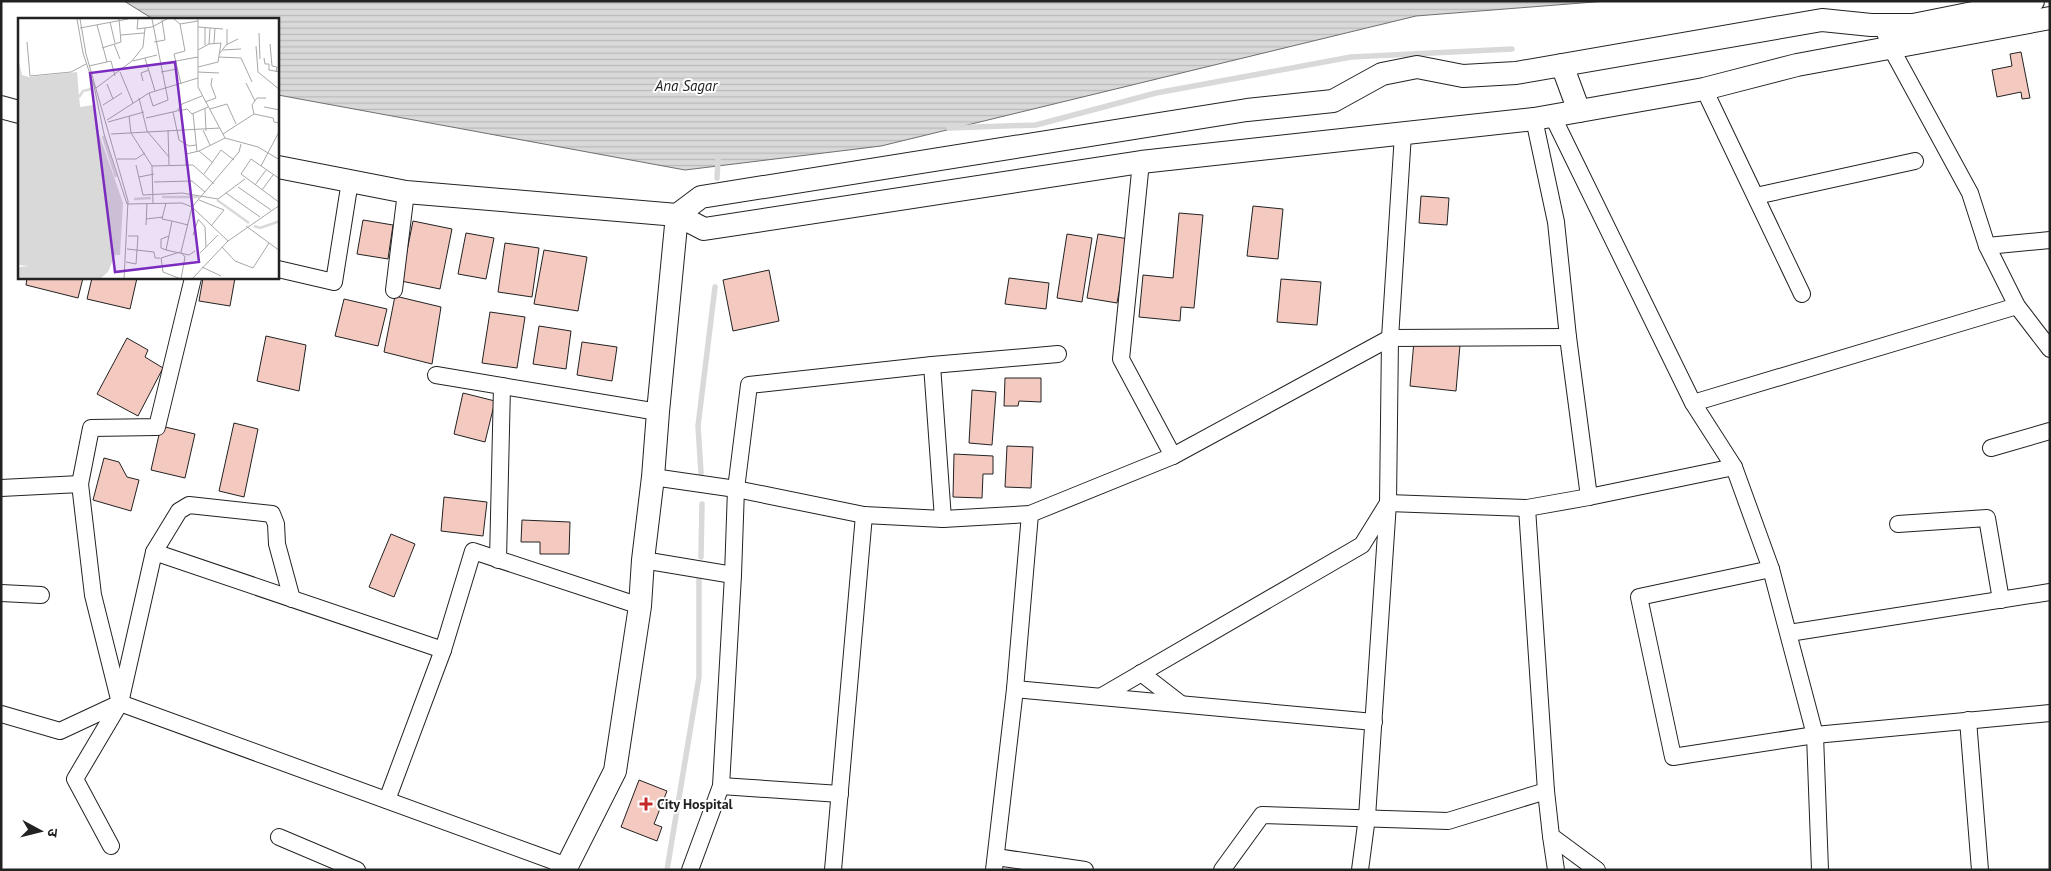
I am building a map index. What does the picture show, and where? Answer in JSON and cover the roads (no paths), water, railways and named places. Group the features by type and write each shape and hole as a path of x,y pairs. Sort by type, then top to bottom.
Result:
{"street":[{"path":"1,714 60,731 120,703 387,800 566,868 615,771 640,606 677,215 701,197 1248,110 1333,101 1382,74 1417,67 1463,76 1516,74 1822,20 1882,25 1913,24 2033,1"},
{"path":"279,167 406,192 677,215 704,229 1141,162 1543,117 1704,88 1797,65 2050,18"},
{"path":"1882,25 1891,48 1970,192 1987,246 2018,306 2050,349"},
{"path":"1562,65 1579,111"},
{"path":"1704,88 1802,294"},
{"path":"1,107 18,112"},
{"path":"1543,117 1568,337 1589,497"},
{"path":"1543,117 1693,403 1734,467 1771,569 1815,735 1820,870"},
{"path":"1360,870 1367,817 1388,504 1390,338 1403,134"},
{"path":"1756,196 1914,161"},
{"path":"1141,162 1121,359 1172,456"},
{"path":"279,270 334,282 350,181"},
{"path":"394,290 406,192"},
{"path":"736,192 737,224"},
{"path":"1987,246 2050,240"},
{"path":"120,703 93,595 80,484 91,428 157,427 193,279"},
{"path":"1693,403 2018,306"},
{"path":"2032,326 2050,326"},
{"path":"653,477 736,489 864,515 943,519 1030,514 1172,456 1390,338 1568,337"},
{"path":"690,870 721,786 736,489 749,385 932,365 1058,354"},
{"path":"932,365 943,519"},
{"path":"436,375 658,412"},
{"path":"498,560 502,386"},
{"path":"1991,448 2050,431"},
{"path":"1388,504 1527,508 1734,467"},
{"path":"1,488 80,484"},
{"path":"1102,696 1362,545 1388,504"},
{"path":"111,846 75,779 120,703 154,552 179,511 189,505 272,514 276,524 277,544 292,599"},
{"path":"1527,508 1546,791 1556,870"},
{"path":"1030,514 1015,689 995,863 1085,870"},
{"path":"834,870 864,515"},
{"path":"1898,524 1987,518 2001,600"},
{"path":"387,800 443,650 473,551 499,536"},
{"path":"473,551 640,606"},
{"path":"154,552 443,650"},
{"path":"643,560 733,575"},
{"path":"1771,569 1638,597 1673,757 1815,735 2050,713"},
{"path":"1789,633 2050,592"},
{"path":"1,593 41,595"},
{"path":"1141,673 1181,704"},
{"path":"1015,689 1374,722"},
{"path":"1968,720 1980,870"},
{"path":"721,786 840,794"},
{"path":"1222,870 1262,815 1448,821 1546,791"},
{"path":"1551,836 1597,870"},
{"path":"279,838 357,870"}],"water":[{"name":"Ana Sagar","path":"124,1 1607,1 1416,16 881,146 685,170 279,95 279,18 151,18"}],"waterway":[{"path":"949,128 1036,125 1156,93 1351,57 1512,49"},
{"path":"717,178 718,160"},
{"path":"701,473 698,426 715,287"},
{"path":"701,557 702,504"},
{"path":"667,870 699,677 699,579"}],"place":[{"name":"City Hospital","path":"646,804"}]}
